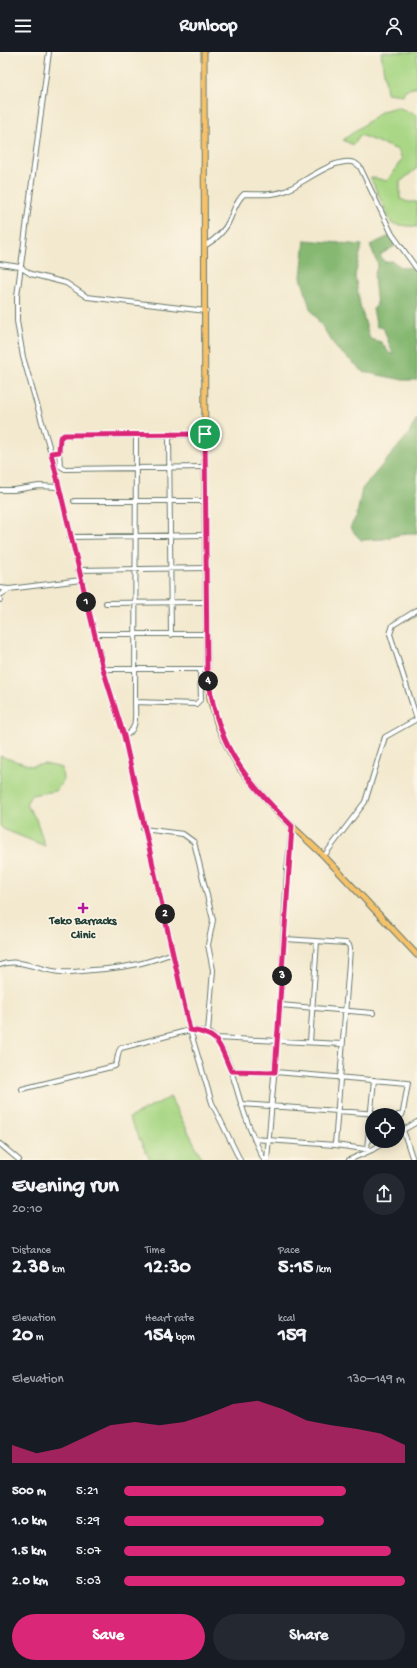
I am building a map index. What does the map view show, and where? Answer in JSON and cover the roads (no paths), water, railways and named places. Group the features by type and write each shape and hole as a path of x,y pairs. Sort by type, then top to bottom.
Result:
{"main road":[{"path":"204,52 203,246 206,311 206,634 207,669 212,706 218,726 230,752 251,783 292,826 324,856 417,955"}],"street":[{"path":"49,52 20,267 17,320 20,345 51,453 103,669 124,736 143,828 155,870 190,1030 212,1103 240,1160"},
{"path":"203,246 210,243 225,230 236,202 244,194 276,194 286,191 332,166 348,161 357,164 360,167 392,234 417,269"},
{"path":"0,264 20,267 36,275 66,284 87,297 206,311"},
{"path":"124,736 130,734 134,727 135,702 136,603 134,502 136,434"},
{"path":"169,434 170,635"},
{"path":"205,434 64,435 60,438 59,452 60,466 65,469 205,467"},
{"path":"51,453 59,452"},
{"path":"0,490 14,490 39,486 58,487"},
{"path":"74,501 205,501"},
{"path":"70,537 205,535"},
{"path":"78,570 206,568"},
{"path":"0,588 9,589 81,580"},
{"path":"0,595 9,589"},
{"path":"106,603 206,602"},
{"path":"324,856 366,802 385,737 417,719 390,634 393,625 417,610"},
{"path":"94,634 206,634"},
{"path":"103,669 207,669"},
{"path":"135,702 196,704 200,699 200,669"},
{"path":"266,1160 275,1072 285,939 287,872 292,826"},
{"path":"143,828 183,834 194,842 213,920 208,945 213,970 208,1032"},
{"path":"285,939 346,943 349,945 341,1078 335,1145"},
{"path":"310,1042 317,941"},
{"path":"0,964 9,963 29,965 60,972 108,970 152,961 173,953"},
{"path":"280,1005 373,1013"},
{"path":"22,1089 115,1066 117,1063 118,1050 121,1048 190,1030 208,1032 216,1038 231,1071 241,1104 254,1138 266,1160"},
{"path":"216,1038 342,1044"},
{"path":"231,1071 275,1072 408,1083 404,1108"},
{"path":"372,1108 374,1080"},
{"path":"241,1104 365,1112"},
{"path":"405,1129 417,1122"},
{"path":"405,1136 413,1160"},
{"path":"254,1138 335,1145 372,1150"},
{"path":"0,1144 18,1160"},
{"path":"349,1160 375,1148"}],"place":[{"name":"Teko Barracks Clinic","path":"83,908"}]}
